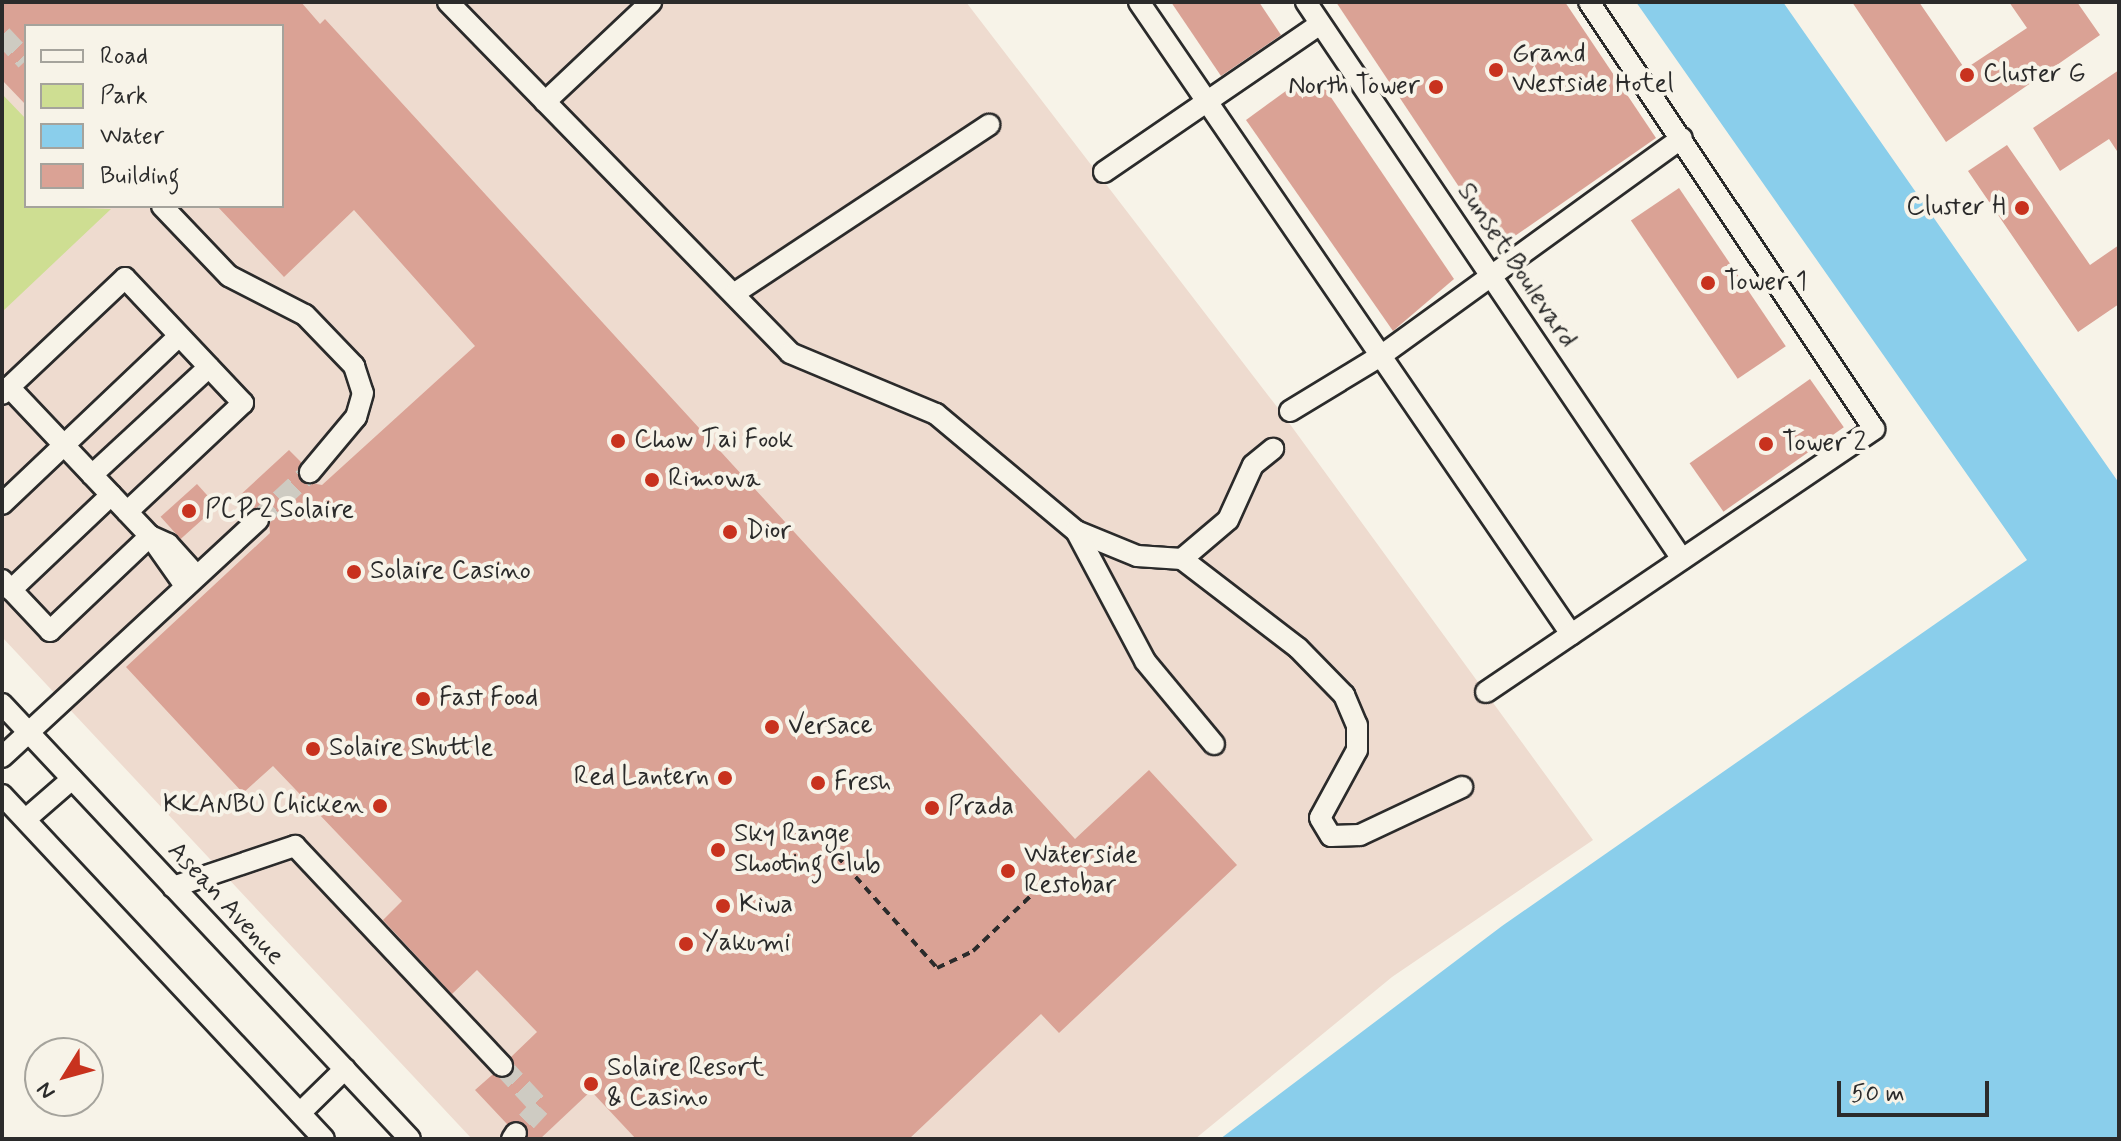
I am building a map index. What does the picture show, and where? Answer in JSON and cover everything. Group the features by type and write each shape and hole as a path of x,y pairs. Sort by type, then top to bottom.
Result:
{"street":[{"path":"448,2 735,293 790,353 936,414 1076,531 1137,556 1182,559 1239,598 1344,695 1357,750 1320,818 1331,836 1360,835 1462,787"},
{"path":"545,102 651,2"},
{"path":"1139,2 1571,634"},
{"name":"Sunset Boulevard","path":"1306,2 1682,559"},
{"path":"1486,692 1874,429 1589,2"},
{"path":"1104,172 1320,24"},
{"path":"735,293 989,125"},
{"path":"1290,411 1382,355 1682,138"},
{"path":"164,208 229,276 305,315 354,366 363,393 356,417 310,472"},
{"path":"127,512 243,403 125,278 6,390 64,445 92,475 127,512 150,536 186,593"},
{"path":"2,504 179,336"},
{"path":"92,475 209,367"},
{"path":"1182,559 1228,520 1253,465 1273,449"},
{"path":"111,495 7,585 50,631 150,536"},
{"path":"2,757 186,593 258,520"},
{"path":"1076,531 1145,661 1214,744"},
{"name":"Asean Avenue","path":"2,704 410,1139"},
{"path":"26,819 72,779"},
{"path":"2,795 324,1139"},
{"path":"173,887 295,846 502,1066"},
{"path":"300,1113 345,1069"}],"path":[{"path":"837,856 937,968 973,951 1041,886"}],"shaded area":[{"name":"Solaire Resort & Casino","path":"2,2 966,2 1284,416 1593,840 1392,977 1195,1139 472,1139 2,637"}],"green space":[{"path":"2,94 24,117 24,208 111,209 2,312"}],"water":[{"path":"1636,2 1783,2 2119,483 2119,1139 1220,1139 1502,926 2027,560"}],"building":[{"path":"2,2 301,2 320,24 325,19 1075,839 1149,770 1237,865 1059,1033 1041,1014 909,1139 636,1139 591,1091 540,1139 527,1139 524,1123 507,1124 475,1090 492,1075 510,1076 511,1057 537,1032 477,970 452,994 383,920 402,901 273,766 243,793 126,667 270,533 268,512 249,510 237,498 289,450 301,462 301,481 322,485 475,346 354,210 284,277 219,208 284,208 284,24 24,24 24,103 2,80"},
{"path":"1171,2 1259,2 1281,35 1221,76"},
{"name":"Grand Westside Hotel","path":"1336,2 1565,2 1656,138 1499,247"},
{"name":"Cluster G","path":"1852,2 1919,2 1965,69 2027,28 2009,2 2077,2 2100,35 1946,142"},
{"path":"2119,70 2119,154 2109,139 2060,171 2033,128"},
{"path":"1301,80 1326,90 1454,279 1393,331 1246,120"},
{"name":"Cluster H","path":"2007,145 2090,265 2119,245 2119,304 2078,332 1968,171"},
{"name":"Tower 1","path":"1679,188 1786,346 1738,379 1631,220"},
{"name":"Tower 2","path":"1810,379 1844,427 1723,512 1690,463"},
{"name":"PCP 2 Solaire","path":"197,484 217,506 181,539 161,517"}],"tunnel":[{"path":"2,35 24,59"},
{"path":"258,520 310,472"},
{"path":"502,1066 540,1107 516,1133"}],"place":[{"name":"Grand Westside Hotel","path":"1496,70"},
{"name":"Cluster G","path":"1967,75"},
{"name":"North Tower","path":"1436,87"},
{"name":"Cluster H","path":"2022,208"},
{"name":"Tower 1","path":"1708,283"},
{"name":"Chow Tai Fook","path":"618,441"},
{"name":"Tower 2","path":"1766,444"},
{"name":"Rimowa","path":"652,480"},
{"name":"PCP 2 Solaire","path":"189,511"},
{"name":"Dior","path":"730,532"},
{"name":"Solaire Casino","path":"354,572"},
{"name":"Fast Food","path":"423,699"},
{"name":"Versace","path":"772,727"},
{"name":"Solaire Shuttle","path":"313,749"},
{"name":"Red Lantern","path":"725,778"},
{"name":"Fresh","path":"818,783"},
{"name":"KKANBU Chicken","path":"380,806"},
{"name":"Prada","path":"932,808"},
{"name":"Sky Range Shooting Club","path":"718,850"},
{"name":"Waterside Restobar","path":"1008,871"},
{"name":"Kiwa","path":"723,906"},
{"name":"Yakumi","path":"686,944"},
{"name":"Solaire Resort & Casino","path":"591,1084"}]}
